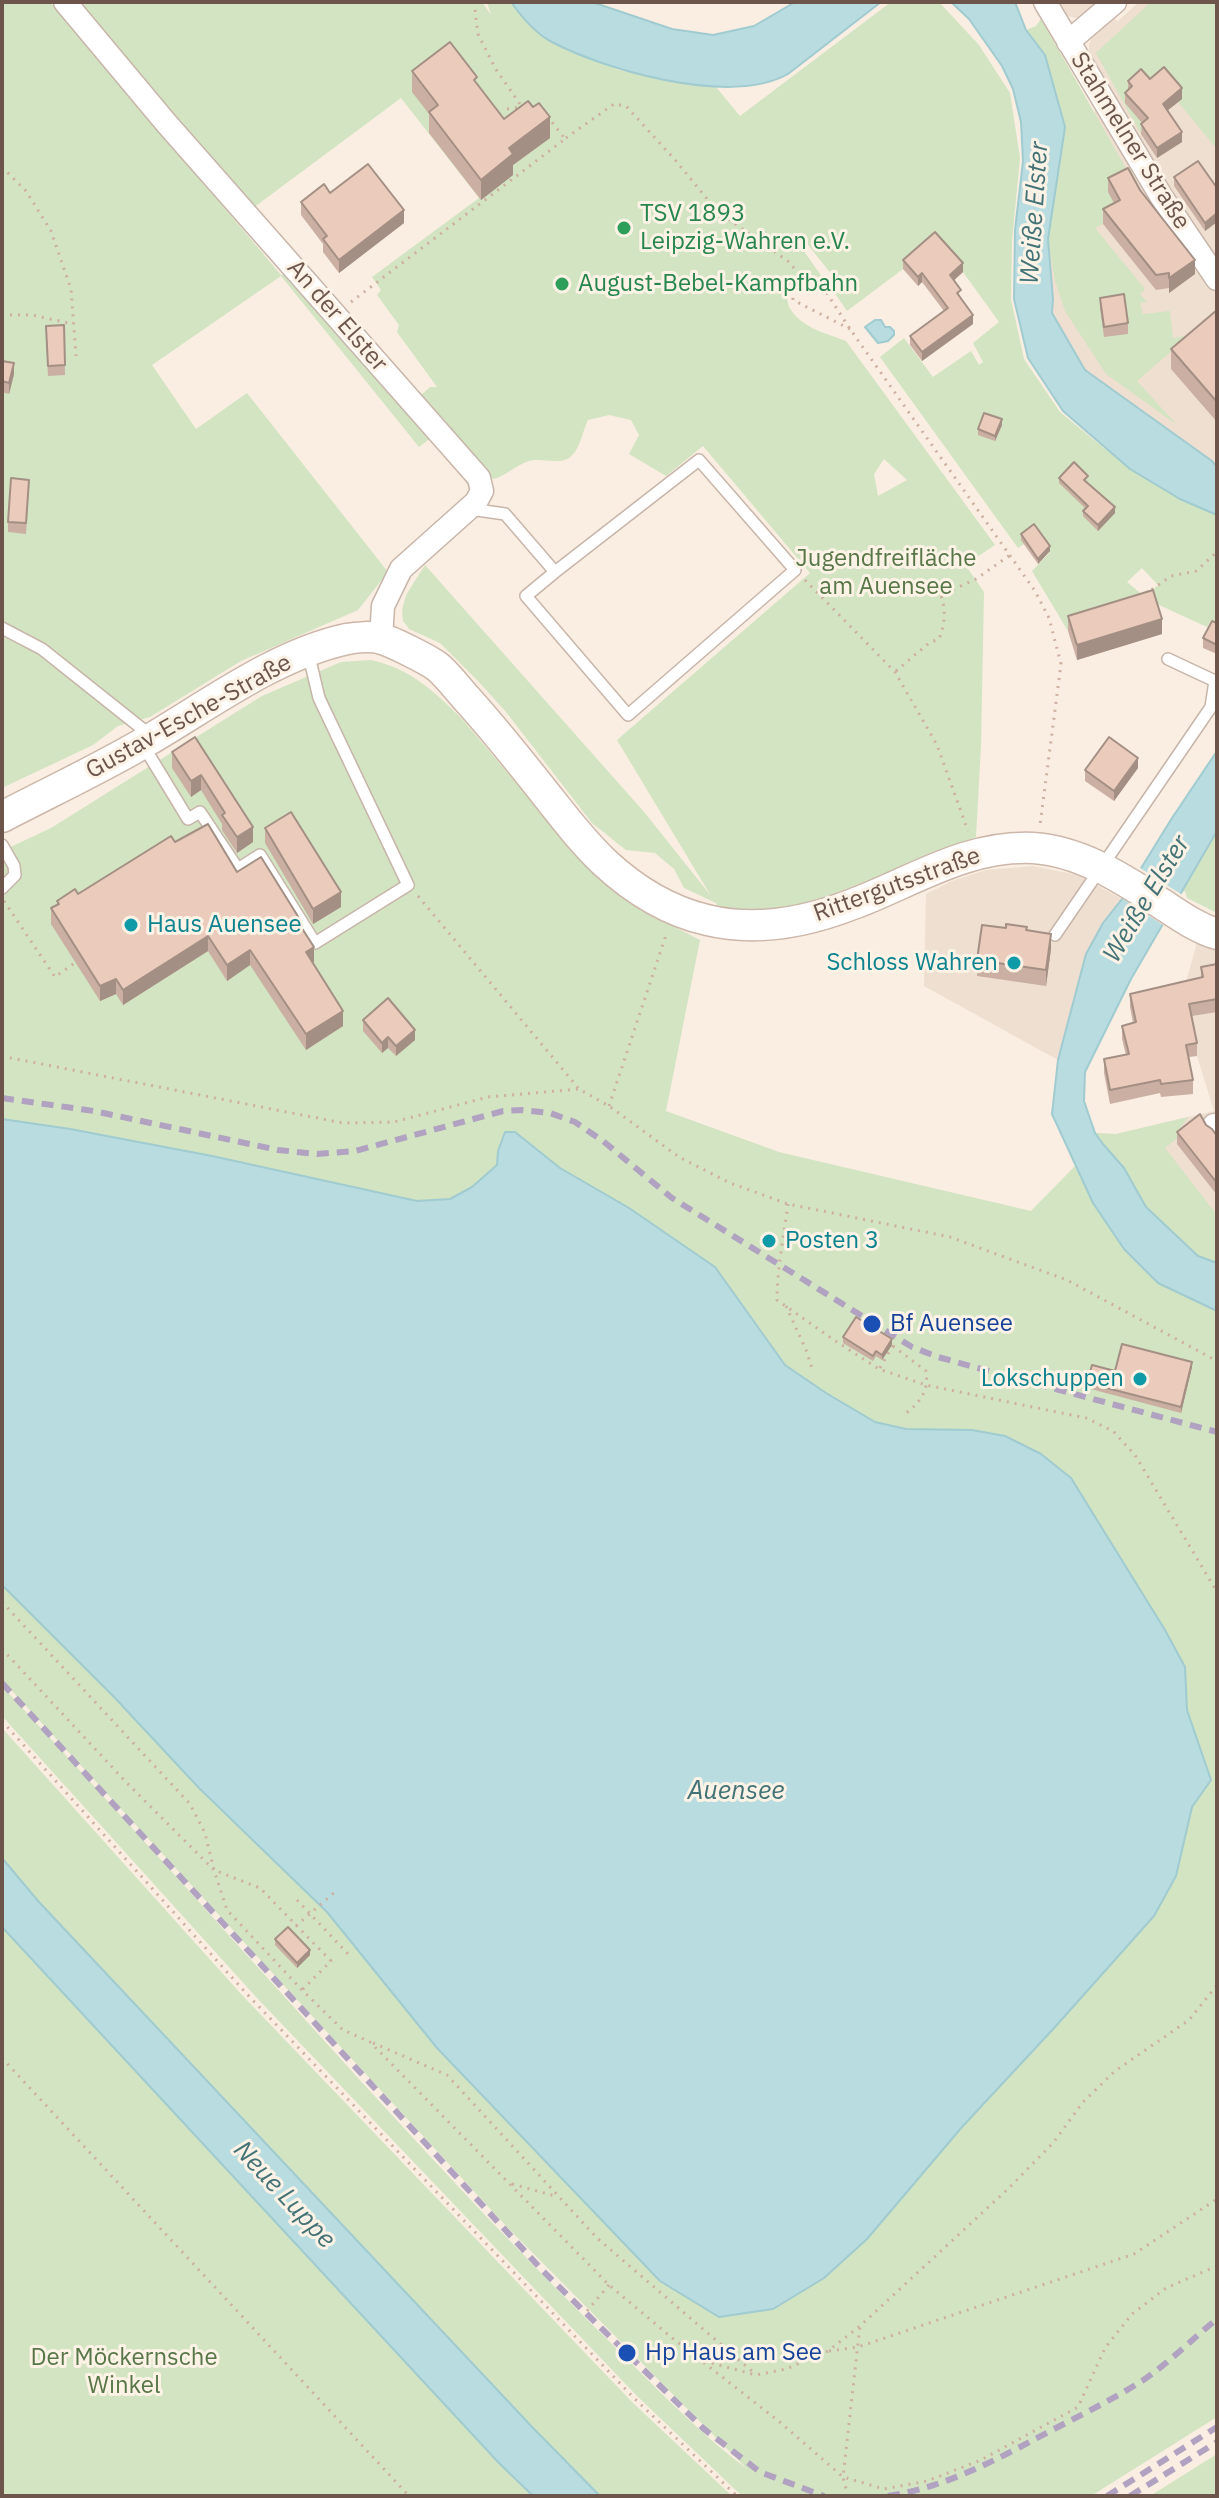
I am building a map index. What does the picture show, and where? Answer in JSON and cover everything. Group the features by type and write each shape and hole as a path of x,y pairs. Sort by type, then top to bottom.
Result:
{"main road":[{"name":"Gustav-Esche-Straße","path":"2,817 148,741 251,679 308,651 350,638 381,639"},
{"name":"Rittergutsstraße","path":"381,639 438,666 494,729 592,851 626,882 675,910 706,920 737,925 772,925 807,919 853,904 951,861 975,854 1007,848 1037,848 1064,854 1112,873 1198,927 1217,934"}],"street":[{"name":"An der Elster","path":"65,2 167,124 479,478 482,491 469,509"},
{"name":"Stahmelner Straße","path":"1045,2 1161,196 1217,279"},
{"path":"1068,42 1115,2"},
{"path":"381,639 383,606 401,569 469,509"}],"lane":[{"path":"699,460 795,570 628,715 526,596 555,572 699,460"},
{"path":"469,509 505,514 555,572"},
{"path":"2,628 42,649 148,741 188,819 200,812 238,869 260,855 315,943 408,885 319,698 308,651"},
{"path":"1055,935 1112,873 1211,707 1215,681 1168,659"},
{"path":"2,845 14,866 15,875 2,888"}],"path":[{"path":"474,2 478,34 495,68 522,107"},
{"path":"335,313 614,104 626,106 717,211 789,262 803,279 819,281 1035,591 1049,618 1061,664 1037,848"},
{"path":"507,109 522,107 534,111"},
{"path":"546,115 565,139"},
{"path":"2,167 26,191 51,231 71,289 76,356"},
{"path":"803,279 792,289 793,300 850,329"},
{"path":"2,315 32,315 73,324"},
{"path":"1146,591 1171,576 1196,571 1217,552"},
{"path":"895,672 929,643 939,639 944,627 945,607 941,595 976,579 1010,555"},
{"path":"795,570 895,672 937,745 975,854"},
{"path":"2,898 55,977 76,962"},
{"path":"422,901 579,1089 609,1106 679,1157 730,1183 788,1204 950,1237 1067,1280 1217,1361"},
{"path":"609,1106 675,910"},
{"path":"2,1058 343,1123 394,1122 488,1097 579,1089"},
{"path":"788,1204 777,1300 879,1369 926,1385 1086,1418 1113,1431 1135,1455 1217,1592"},
{"path":"778,1276 785,1277"},
{"path":"786,1306 812,1368"},
{"path":"879,1369 893,1345 926,1371 921,1401 905,1414"},
{"path":"2,1602 190,1804 205,1833 227,1910 302,1990 343,2030 447,2075 597,2238 756,2375"},
{"path":"2,1649 125,1781 214,1870 260,1888 331,1961 302,1990"},
{"path":"2,1721 245,1992 635,2399 737,2496"},
{"path":"296,1926 337,1890"},
{"path":"297,1900 350,1956"},
{"path":"701,2360 756,2375 786,2369 828,2351 860,2326 1010,2187 1053,2143 1083,2102 1115,2071 1189,2020 1217,1985"},
{"path":"370,2042 609,2285 781,2423 843,2477 884,2489 927,2481 981,2460 1078,2407 1105,2348 1132,2314 1166,2288 1217,2266"},
{"path":"2,2058 409,2496"},
{"path":"512,2184 556,2196"},
{"path":"828,2351 858,2347 1134,2254 1217,2199"},
{"path":"587,2311 609,2285"},
{"path":"848,2496 843,2477 860,2326"}],"shaded area":[{"path":"1055,2 1100,2 1080,19 1064,15"},
{"path":"1139,2 1215,2 1217,5 1217,259 1169,190 1089,58 1089,44 1094,34 1113,17 1118,21"},
{"path":"1099,109 1217,292 1217,467 1085,370 1052,313 1048,239 1065,127"},
{"path":"1033,866 1078,875 1122,899 1103,923 1086,954 1058,1060 924,986 926,894 952,881 986,870"},
{"path":"1198,939 1217,945 1217,1263 1198,1256 1095,1133 1116,1134 1214,1111 1197,1056 1186,982"}],"green space":[{"path":"2,2 50,2 281,275 293,273 469,478 469,490 464,477 432,437 419,447 281,276 152,365 196,429 247,393 388,572 358,610 241,661 150,717 118,726 93,745 2,788"},
{"name":"Jugendfreifläche am Auensee","path":"80,2 482,2 491,15 487,2 511,2 529,24 618,70 716,87 740,116 891,2 939,2 979,45 1010,93 1020,158 1012,241 1011,299 1024,359 1060,412 1094,440 1130,469 1180,499 1217,515 1217,622 1211,620 1207,627 1157,604 1068,631 1032,571 1050,552 1024,544 1018,548 880,357 904,338 933,377 971,351 979,365 983,362 973,343 999,322 963,272 935,241 847,311 834,292 840,285 801,236 796,240 825,281 809,276 796,280 787,299 791,310 809,326 846,341 995,545 971,561 953,547 984,592 976,837 809,904 763,912 719,909 716,903 684,888 674,869 655,853 626,850 592,823 506,712 478,681 440,643 409,629 403,621 402,610 406,595 425,565 645,813 711,896 617,740 810,573 703,446 666,476 629,454 639,435 631,420 609,415 588,420 578,448 569,458 563,461 529,461 494,479 488,476 419,397 430,387 437,387 397,332 399,325 377,295 381,290 372,277 479,198 401,98 253,208","holes":["884,459 907,480 878,496 874,474","1142,568 1158,585 1145,597 1127,582"]},
{"path":"1151,2 1213,2 1217,7 1217,149 1178,102 1182,99 1146,112 1141,134 1096,53"},
{"path":"1041,19 1127,170 1120,215 1095,228 1145,289 1140,294 1147,302 1140,303 1143,314 1170,311 1173,338 1190,335 1137,381 1177,425 1106,374 1065,311 1055,281 1048,239 1065,127 1045,55 1026,30 1036,26"},
{"path":"371,660 410,675 452,709 589,869 632,905 700,940 666,1111 779,1152 1031,1211 1075,1166 1093,1203 1124,1249 1158,1283 1217,1311 1217,2417 1091,2496 742,2496 637,2396 256,1997 2,1716 2,1686 483,2213 668,2400 747,2469 508,2228 2,1680 2,1585 327,1912 437,2048 660,2281 719,2317 962,2127 1055,2027 1154,1916 1176,1876 1192,1807 1211,1780 1187,1710 1185,1667 1071,1478 1005,1436 972,1430 906,1429 875,1422 826,1393 785,1365 757,1324 629,1208 560,1168 515,1132 501,1139 497,1165 472,1187 450,1199 417,1201 212,1156 2,1119 2,851 51,828 262,696 341,662"},
{"path":"1217,831 1217,913 1187,898 1185,891 1181,893"},
{"path":"1188,1117 1181,1127 1185,1132 1165,1148 1217,1215 1217,1263 1198,1256 1146,1207 1124,1168 1095,1133 1116,1134"},
{"path":"2,1728 241,1994 633,2403 732,2496 600,2496 534,2429 39,1902 2,1858"},
{"name":"Der Möckernsche Winkel","path":"2,1927 498,2462 533,2496 2,2496"},
{"path":"1217,2454 1217,2496 1150,2496"}],"water":[{"path":"511,2 592,2 672,29 713,35 754,26 795,2 881,2 788,74 764,83 735,87 669,81 574,52 544,37"},
{"name":"Weiße Elster","path":"951,2 1015,2 1026,30 1045,55 1065,127 1048,239 1052,313 1085,370 1217,467 1217,515 1180,499 1130,469 1063,411 1028,358 1014,299 1015,230 1023,161 1021,122 1013,89 1002,66 969,19"},
{"path":"875,320 881,320 885,327 894,331 888,341 878,343 865,327"},
{"name":"Weiße Elster","path":"1217,751 1217,831 1131,979 1085,1072 1084,1101 1095,1133 1124,1168 1146,1207 1198,1256 1217,1263 1217,1311 1158,1283 1124,1249 1093,1203 1052,1114 1058,1060 1086,954 1103,923 1122,899"},
{"name":"Auensee","path":"2,1119 212,1156 417,1201 450,1199 472,1187 497,1165 505,1132 515,1132 560,1168 629,1208 715,1267 785,1365 826,1393 875,1422 906,1429 972,1430 1005,1436 1041,1454 1071,1478 1185,1667 1187,1710 1211,1780 1192,1807 1176,1876 1154,1916 962,2127 867,2239 824,2278 773,2309 719,2317 660,2281 437,2048 327,1912 199,1788 2,1585"},
{"name":"Neue Luppe","path":"2,1858 39,1902 600,2496 533,2496 498,2462 2,1927"}],"pier":[{"path":"1137,866 1184,896 1166,927 1119,896"}],"building":[{"path":"450,42 504,119 528,101 533,107 539,103 550,117 509,148 513,154 481,180 429,112 438,105 412,71"},
{"path":"1164,67 1182,88 1163,104 1182,132 1157,148 1141,124 1148,118 1125,93 1132,86 1128,81 1141,69 1150,79"},
{"path":"1198,161 1217,188 1217,213 1205,223 1174,177"},
{"path":"368,164 404,210 339,260 323,239 327,236 301,202 324,184 330,193"},
{"path":"1128,168 1140,190 1195,260 1169,278 1169,273 1156,275 1103,209 1120,200 1108,178"},
{"path":"935,232 963,263 950,275 961,290 957,293 973,315 922,352 910,336 948,308 922,273 918,277 903,260"},
{"path":"1124,294 1128,323 1104,327 1100,298"},
{"path":"1217,310 1217,402 1171,349"},
{"path":"64,325 65,365 48,366 46,326"},
{"path":"2,361 14,363 9,383 2,381"},
{"path":"984,413 1002,419 995,436 978,429"},
{"path":"1074,462 1088,476 1084,480 1115,507 1098,525 1083,511 1088,506 1059,478"},
{"path":"11,478 29,480 26,523 8,522"},
{"path":"1034,524 1050,546 1038,559 1021,534"},
{"path":"1153,590 1162,619 1077,645 1068,616"},
{"path":"1212,621 1217,623 1217,645 1203,638"},
{"path":"195,737 253,827 237,837 201,775 191,781 172,752"},
{"path":"1109,737 1138,758 1114,791 1085,770"},
{"path":"291,812 341,892 313,909 265,828"},
{"path":"208,824 237,872 261,857 314,947 306,952 343,1011 306,1034 250,950 227,965 208,936 123,990 116,979 100,986 51,908 75,889 78,894 171,836 175,842"},
{"path":"1006,924 1051,934 1046,970 977,960 982,925 1006,928"},
{"path":"1217,964 1217,999 1189,1004 1197,1043 1186,1045 1193,1080 1161,1084 1160,1080 1110,1090 1104,1059 1129,1054 1122,1026 1136,1022 1130,994 1203,977 1201,967"},
{"path":"388,998 415,1030 396,1046 388,1037 382,1043 363,1020"},
{"path":"1200,1114 1217,1136 1217,1183 1177,1132"},
{"path":"856,1317 892,1339 882,1355 876,1351 873,1356 843,1337"},
{"name":"Lokschuppen","path":"1122,1344 1192,1362 1181,1407 1087,1383 1092,1365 1115,1371"},
{"path":"288,1927 310,1950 297,1963 275,1939"}],"railway":[{"path":"2,1098 94,1111 278,1150 317,1154 355,1151 503,1111 550,1113 575,1122 672,1198 912,1347 938,1357 1217,1432"},
{"path":"2,1683 543,2271 704,2429 760,2472 824,2496"},
{"path":"888,2496 933,2485 975,2469 1100,2405 1152,2374 1217,2319"},
{"path":"1107,2496 1217,2427"},
{"path":"1130,2496 1217,2442"}],"place":[{"name":"TSV 1893 Leipzig-Wahren e.V.","path":"624,228"},
{"name":"August-Bebel-Kampfbahn","path":"562,284"},
{"name":"Haus Auensee","path":"131,925"},
{"name":"Schloss Wahren","path":"1014,963"},
{"name":"Posten 3","path":"769,1241"},
{"name":"Bf Auensee","path":"872,1324"},
{"name":"Lokschuppen","path":"1140,1379"},
{"name":"Hp Haus am See","path":"627,2353"}]}
